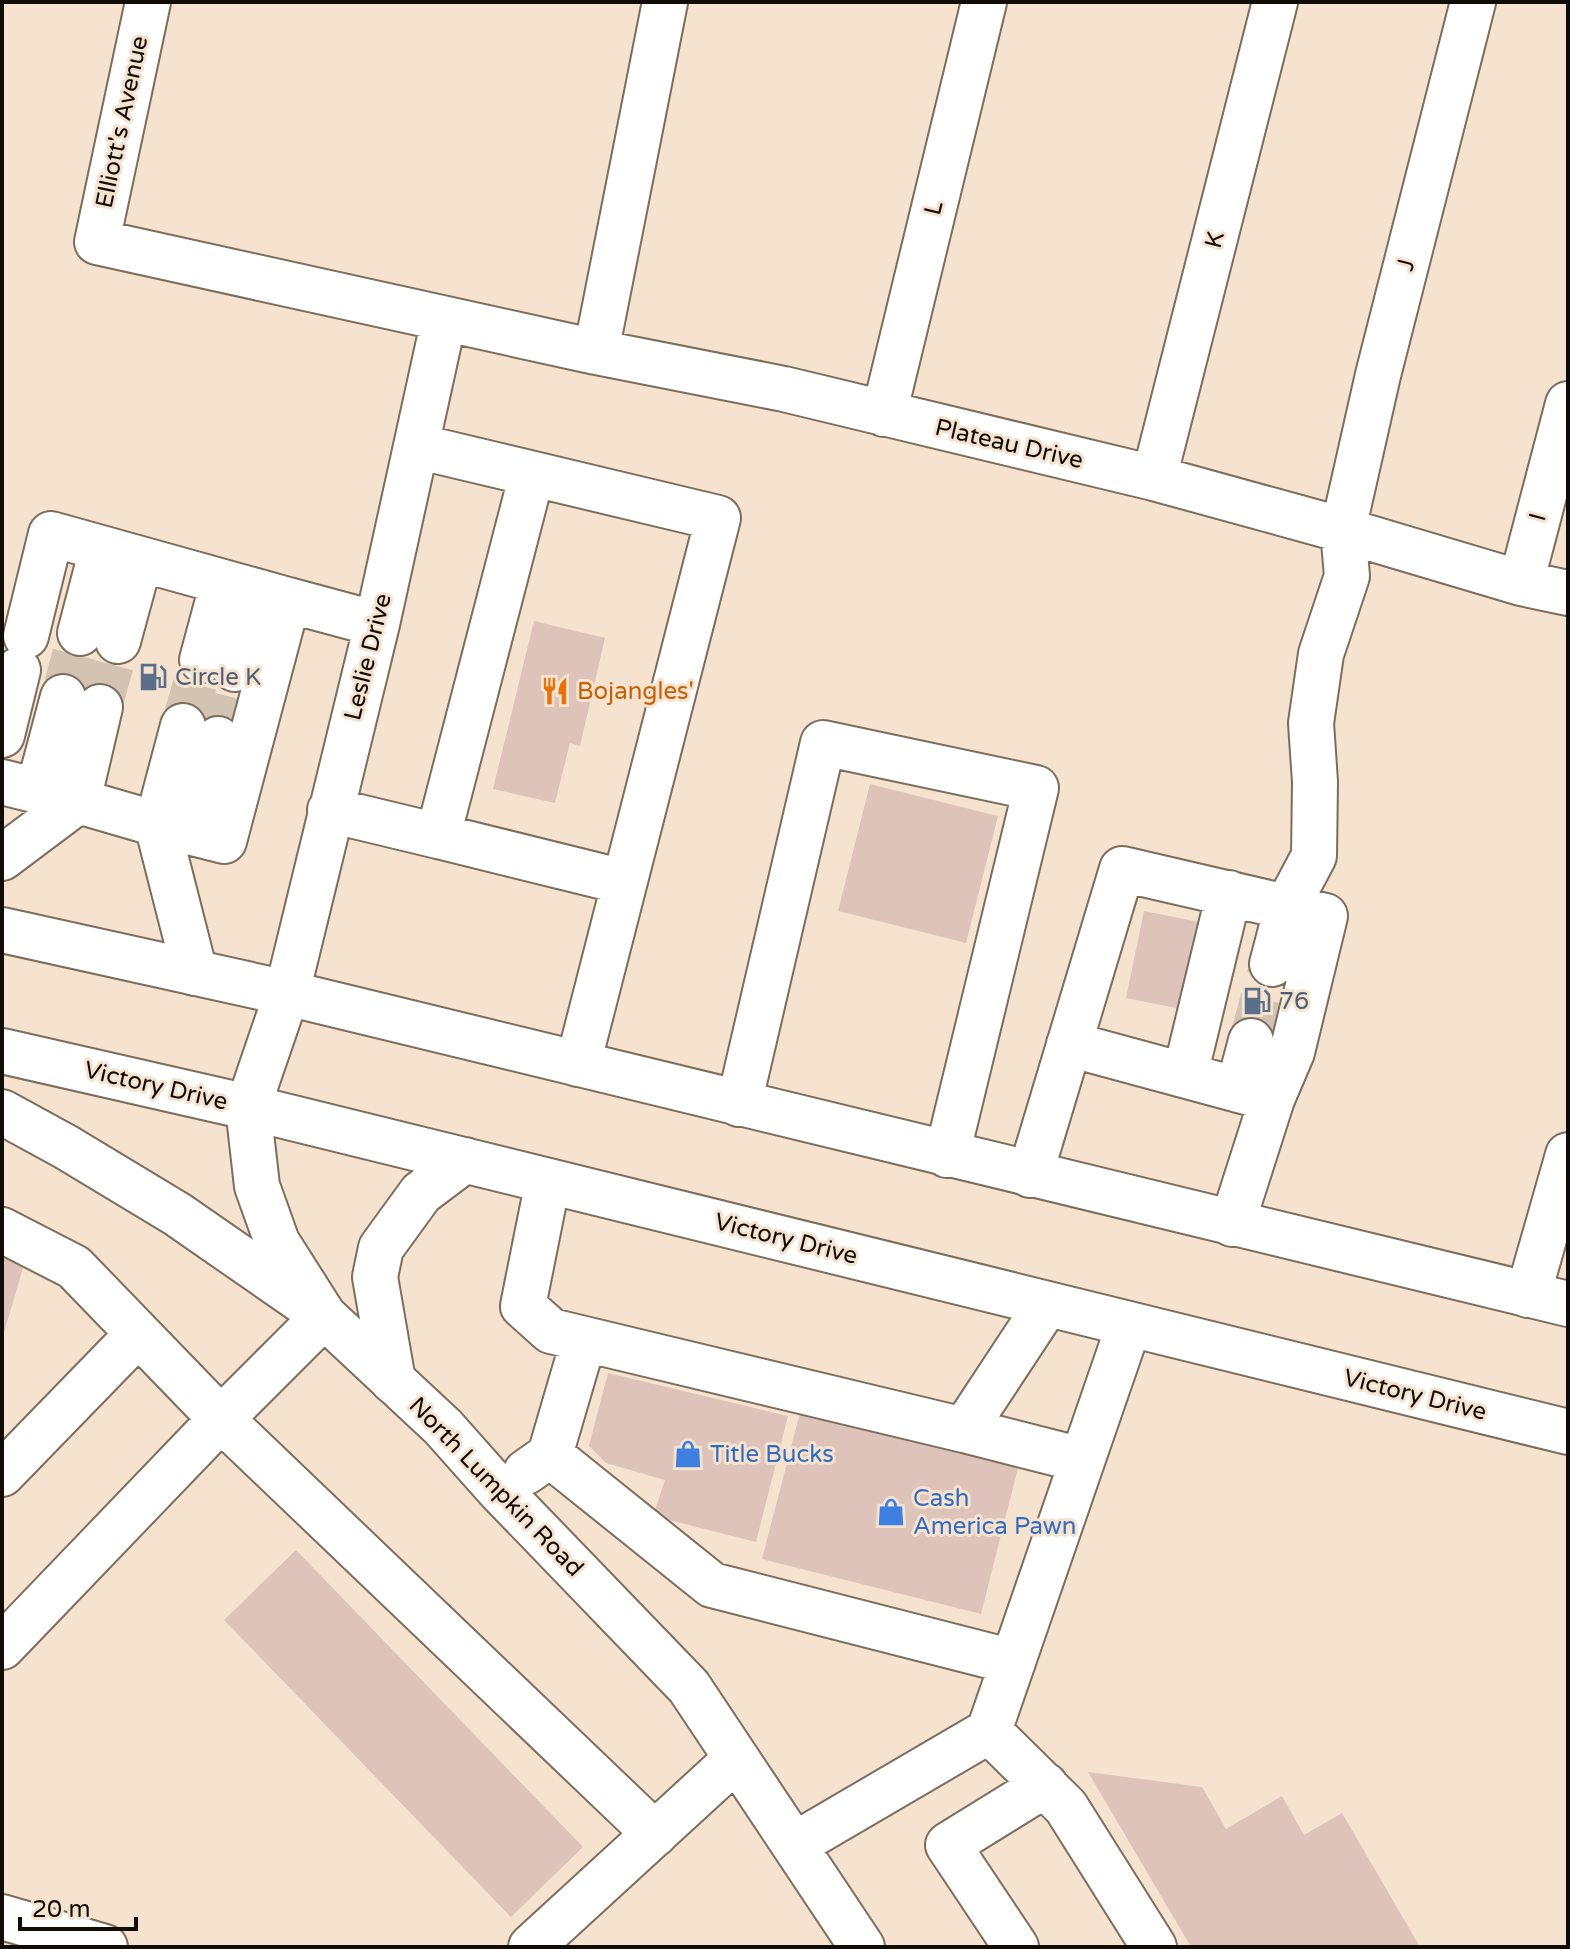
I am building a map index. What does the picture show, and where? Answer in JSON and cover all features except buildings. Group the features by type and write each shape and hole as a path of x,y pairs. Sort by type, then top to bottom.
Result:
{"main road":[{"name":"Elliott's Avenue","path":"97,242 148,2"},
{"path":"596,352 665,2"},
{"name":"L","path":"884,414 984,2"},
{"name":"K","path":"1154,478 1275,2"},
{"name":"J","path":"1272,964 1287,907 1314,856 1315,782 1311,723 1321,654 1347,576 1343,530 1378,375 1473,2"},
{"name":"Plateau Drive","path":"97,242 596,352 784,389 1154,478 1521,583 1568,593"},
{"name":"Leslie Drive","path":"287,993 377,624 444,319"},
{"name":"I","path":"1521,583 1568,404"},
{"path":"416,446 718,518 578,1064"},
{"path":"438,836 532,474"},
{"path":"2,735 51,534 377,624"},
{"path":"99,637 121,555"},
{"path":"218,664 257,591"},
{"path":"40,791 224,841 257,591"},
{"path":"2,858 40,791 82,702"},
{"path":"195,973 177,829 200,732"},
{"path":"739,1104 823,743 1036,788 947,1155"},
{"path":"330,810 624,882"},
{"path":"1030,1175 1122,869 1325,916 1292,1052 1255,1094"},
{"path":"1185,1075 1229,893"},
{"path":"2,930 287,993 1548,1300 1564,1181"},
{"name":"North Lumpkin Road","path":"287,993 248,1107 257,1186 277,1242 324,1316 443,1427 500,1491 689,1687 862,1947"},
{"path":"1232,1224 1255,1094 1251,1041"},
{"path":"1069,1044 1255,1094"},
{"name":"Victory Drive","path":"2,1051 248,1107 1568,1432"},
{"path":"2,1112 177,1214 324,1316 2,1647"},
{"path":"393,1381 375,1277 381,1248 421,1193 465,1160"},
{"path":"548,1181 523,1306 551,1331 1082,1460"},
{"path":"2,1230 74,1267 221,1419 655,1834"},
{"path":"964,1430 1047,1304"},
{"path":"794,1845 989,1731 1129,1325"},
{"path":"2,1474 137,1335"},
{"path":"500,1491 550,1455 584,1339"},
{"path":"550,1455 712,1585 1013,1662"},
{"path":"989,1731 1066,1807 1154,1947"},
{"path":"531,1947 736,1759"},
{"path":"1016,1947 948,1845 1045,1785"},
{"path":"2,1917 105,1947"}],"tunnel":[{"path":"63,697 80,633"},
{"path":"100,707 118,641"},
{"path":"183,726 202,660"},
{"path":"218,739 235,669"},
{"path":"1251,1041 1272,964"}],"place":[{"name":"Circle K","path":"153,677"},
{"name":"Bojangles'","path":"555,691"},
{"name":"76","path":"1257,1001"},
{"name":"Title Bucks","path":"688,1454"},
{"name":"Cash America Pawn","path":"891,1512"}]}
